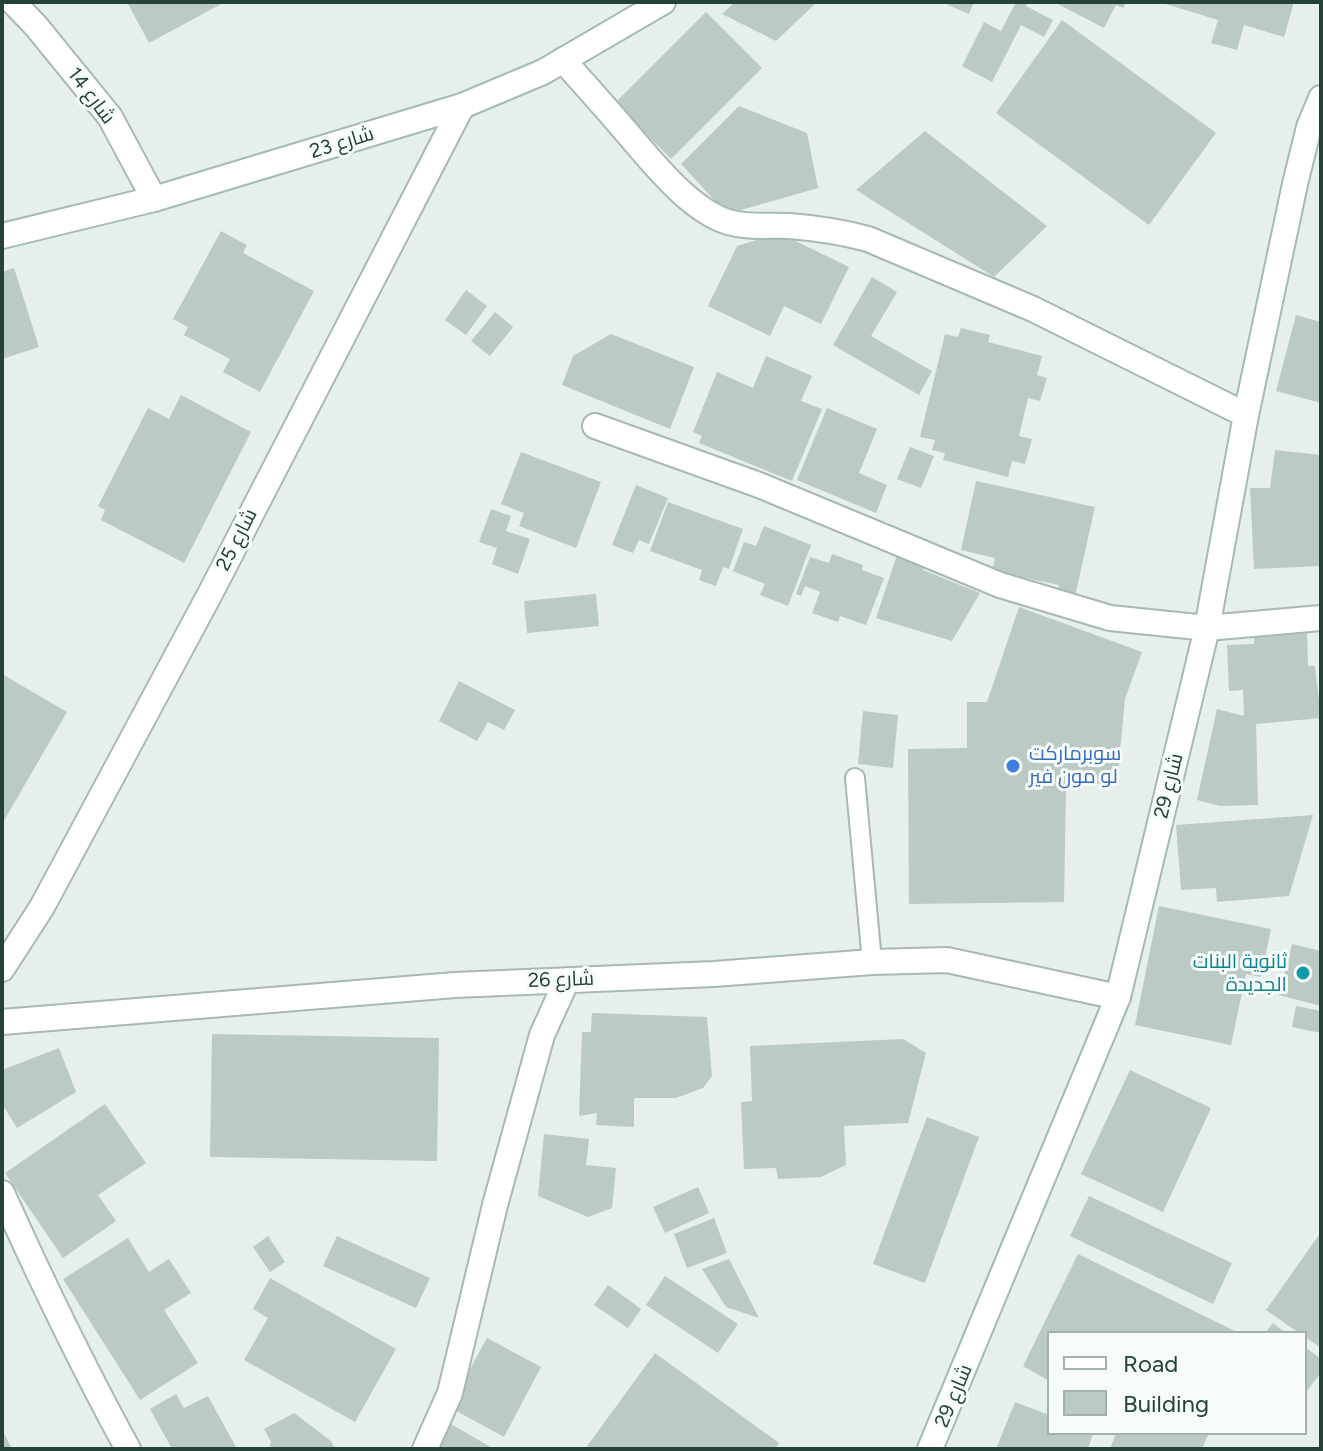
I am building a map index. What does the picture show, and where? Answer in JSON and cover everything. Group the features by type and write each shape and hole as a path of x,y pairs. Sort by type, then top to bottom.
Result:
{"street":[{"name":"شارع 14","path":"13,2 110,117 154,199"},
{"name":"شارع 23","path":"2,236 154,199 462,106 563,60 663,2"},
{"path":"563,60 673,185 725,221 761,227 812,228 868,239 1033,309 1246,415"},
{"name":"شارع 29","path":"934,1447 1118,997 1207,628 1246,415 1295,184 1309,127 1321,98"},
{"name":"شارع 25","path":"2,969 42,907 211,592 462,106"},
{"path":"595,426 759,485 1000,585 1110,618 1207,628 1321,618"},
{"name":"شارع 26","path":"2,1022 455,985 947,960 1118,997"},
{"path":"425,1449 450,1393 495,1205 542,1035 567,980"},
{"path":"2,1193 42,1282 128,1449"}],"lane":[{"path":"855,778 872,962"}],"building":[{"path":"127,2 225,2 149,43"},
{"path":"735,2 817,2 776,41 722,14"},
{"path":"941,2 974,2 969,14"},
{"path":"1016,2 1028,2 1026,6 1053,20 1044,37 1021,25 992,82 962,66 984,22 1001,31"},
{"path":"1054,2 1127,2 1123,8 1116,5 1104,28"},
{"path":"1159,2 1294,2 1284,37 1244,25 1237,50 1211,43 1218,20"},
{"path":"706,12 762,68 671,159 615,103"},
{"path":"1062,20 1216,133 1149,225 996,113"},
{"path":"739,106 807,133 818,188 727,214 681,164"},
{"path":"925,131 1047,226 994,277 856,190"},
{"path":"221,231 247,245 243,253 314,291 260,392 223,372 230,359 184,335 188,327 173,319"},
{"path":"779,233 849,267 821,324 784,306 770,336 708,306 737,246"},
{"path":"14,268 39,347 2,359 2,272"},
{"path":"872,277 897,292 871,336 932,371 919,395 833,345"},
{"path":"466,290 487,306 466,335 445,320"},
{"path":"495,312 513,327 490,356 471,341"},
{"path":"1296,315 1321,322 1321,403 1276,391"},
{"path":"961,328 990,335 988,342 1042,356 1037,375 1047,378 1040,401 1028,398 1019,436 1032,439 1025,464 1012,461 1008,477 943,460 945,453 932,450 935,440 920,437 945,334 958,337"},
{"path":"611,334 694,367 670,429 562,385 573,356"},
{"path":"766,356 812,376 801,401 822,409 792,481 699,443 702,436 693,432 717,372 753,388"},
{"path":"181,395 251,432 184,563 101,520 105,510 98,506 148,408 169,419"},
{"path":"827,408 877,429 859,473 887,485 876,513 797,480"},
{"path":"910,447 934,456 921,488 897,479"},
{"path":"1275,450 1321,455 1321,566 1254,569 1250,488 1270,488"},
{"path":"521,452 601,482 576,548 519,526 524,513 501,504"},
{"path":"976,481 1095,507 1074,601 1056,597 1059,585 992,571 995,558 961,550"},
{"path":"636,485 668,498 649,544 639,540 633,553 612,545"},
{"path":"668,502 743,529 729,569 723,567 716,586 699,580 702,570 650,551"},
{"path":"491,509 511,516 506,531 530,539 518,574 492,564 497,548 479,542"},
{"path":"764,526 811,545 788,606 760,595 765,584 733,571 744,542 756,546"},
{"path":"898,552 926,561 923,570 980,593 952,641 876,618"},
{"path":"832,554 863,565 862,570 884,578 866,625 840,616 838,622 812,613 820,592 805,586 801,596 796,594 810,557 829,563"},
{"path":"596,594 599,626 527,633 524,601"},
{"name":"سوبرماركت لو مون فير","path":"1019,607 1142,652 1125,699 1117,783 1066,786 1064,902 909,904 908,749 967,748 967,702 987,702"},
{"path":"1307,633 1308,666 1315,666 1321,718 1256,724 1258,805 1220,806 1197,800 1217,709 1244,716 1243,690 1229,691 1227,645 1254,644 1254,636"},
{"path":"2,674 67,712 2,824"},
{"path":"459,681 515,710 504,730 488,722 477,741 439,721"},
{"path":"863,711 898,715 893,768 858,764"},
{"path":"1313,815 1289,896 1217,902 1216,888 1181,890 1176,825"},
{"path":"1159,906 1271,929 1261,977 1246,974 1231,1045 1135,1025"},
{"name":"ثانوية البنات الجديدة","path":"1292,944 1321,951 1321,1006 1279,995"},
{"path":"1296,1006 1321,1011 1321,1033 1292,1027"},
{"path":"592,1013 707,1017 712,1076 703,1088 676,1098 634,1098 634,1127 596,1125 597,1113 579,1116 582,1032 591,1032"},
{"path":"212,1034 439,1038 437,1161 210,1157"},
{"path":"903,1039 926,1053 908,1123 844,1126 846,1165 821,1177 778,1179 776,1168 744,1169 741,1102 752,1101 750,1046"},
{"path":"59,1048 76,1092 17,1128 2,1104 2,1070"},
{"path":"1130,1070 1211,1108 1163,1212 1081,1174"},
{"path":"105,1104 146,1163 98,1195 116,1221 63,1258 5,1173"},
{"path":"927,1117 979,1137 925,1283 873,1264"},
{"path":"544,1134 589,1139 586,1165 616,1168 612,1208 588,1217 538,1196"},
{"path":"698,1187 709,1213 665,1233 653,1207"},
{"path":"1089,1196 1232,1263 1213,1304 1070,1236"},
{"path":"714,1218 727,1253 687,1268 674,1234"},
{"path":"1321,1232 1321,1348 1307,1338 1307,1331 1296,1331 1266,1310"},
{"path":"268,1236 285,1262 270,1272 253,1247"},
{"path":"337,1236 430,1278 416,1308 323,1266"},
{"path":"128,1238 149,1272 169,1259 191,1293 164,1310 198,1363 140,1400 63,1279"},
{"path":"1078,1254 1235,1331 1047,1331 1047,1380 1023,1366"},
{"path":"729,1259 759,1318 726,1307 702,1269"},
{"path":"665,1276 738,1324 718,1353 646,1305"},
{"path":"270,1278 396,1349 355,1422 244,1360 268,1318 253,1309"},
{"path":"608,1285 641,1309 628,1328 594,1305"},
{"path":"1273,1323 1283,1331 1267,1331"},
{"path":"487,1338 541,1367 504,1437 449,1407"},
{"path":"1307,1348 1321,1359 1321,1373 1307,1390"},
{"path":"655,1353 779,1443 775,1449 585,1449"},
{"path":"176,1394 184,1408 208,1396 237,1449 172,1449 150,1409"},
{"path":"1015,1402 1047,1414 1047,1435 1092,1435 1088,1449 996,1449"},
{"path":"294,1413 331,1441 335,1449 269,1449 271,1442 264,1429"},
{"path":"451,1424 494,1449 437,1449"},
{"path":"2,1429 12,1449 2,1449"},
{"path":"1115,1435 1208,1435 1202,1449 1110,1449"}],"place":[{"name":"سوبرماركت لو مون فير","path":"1013,766"},
{"name":"ثانوية البنات الجديدة","path":"1303,973"}]}
